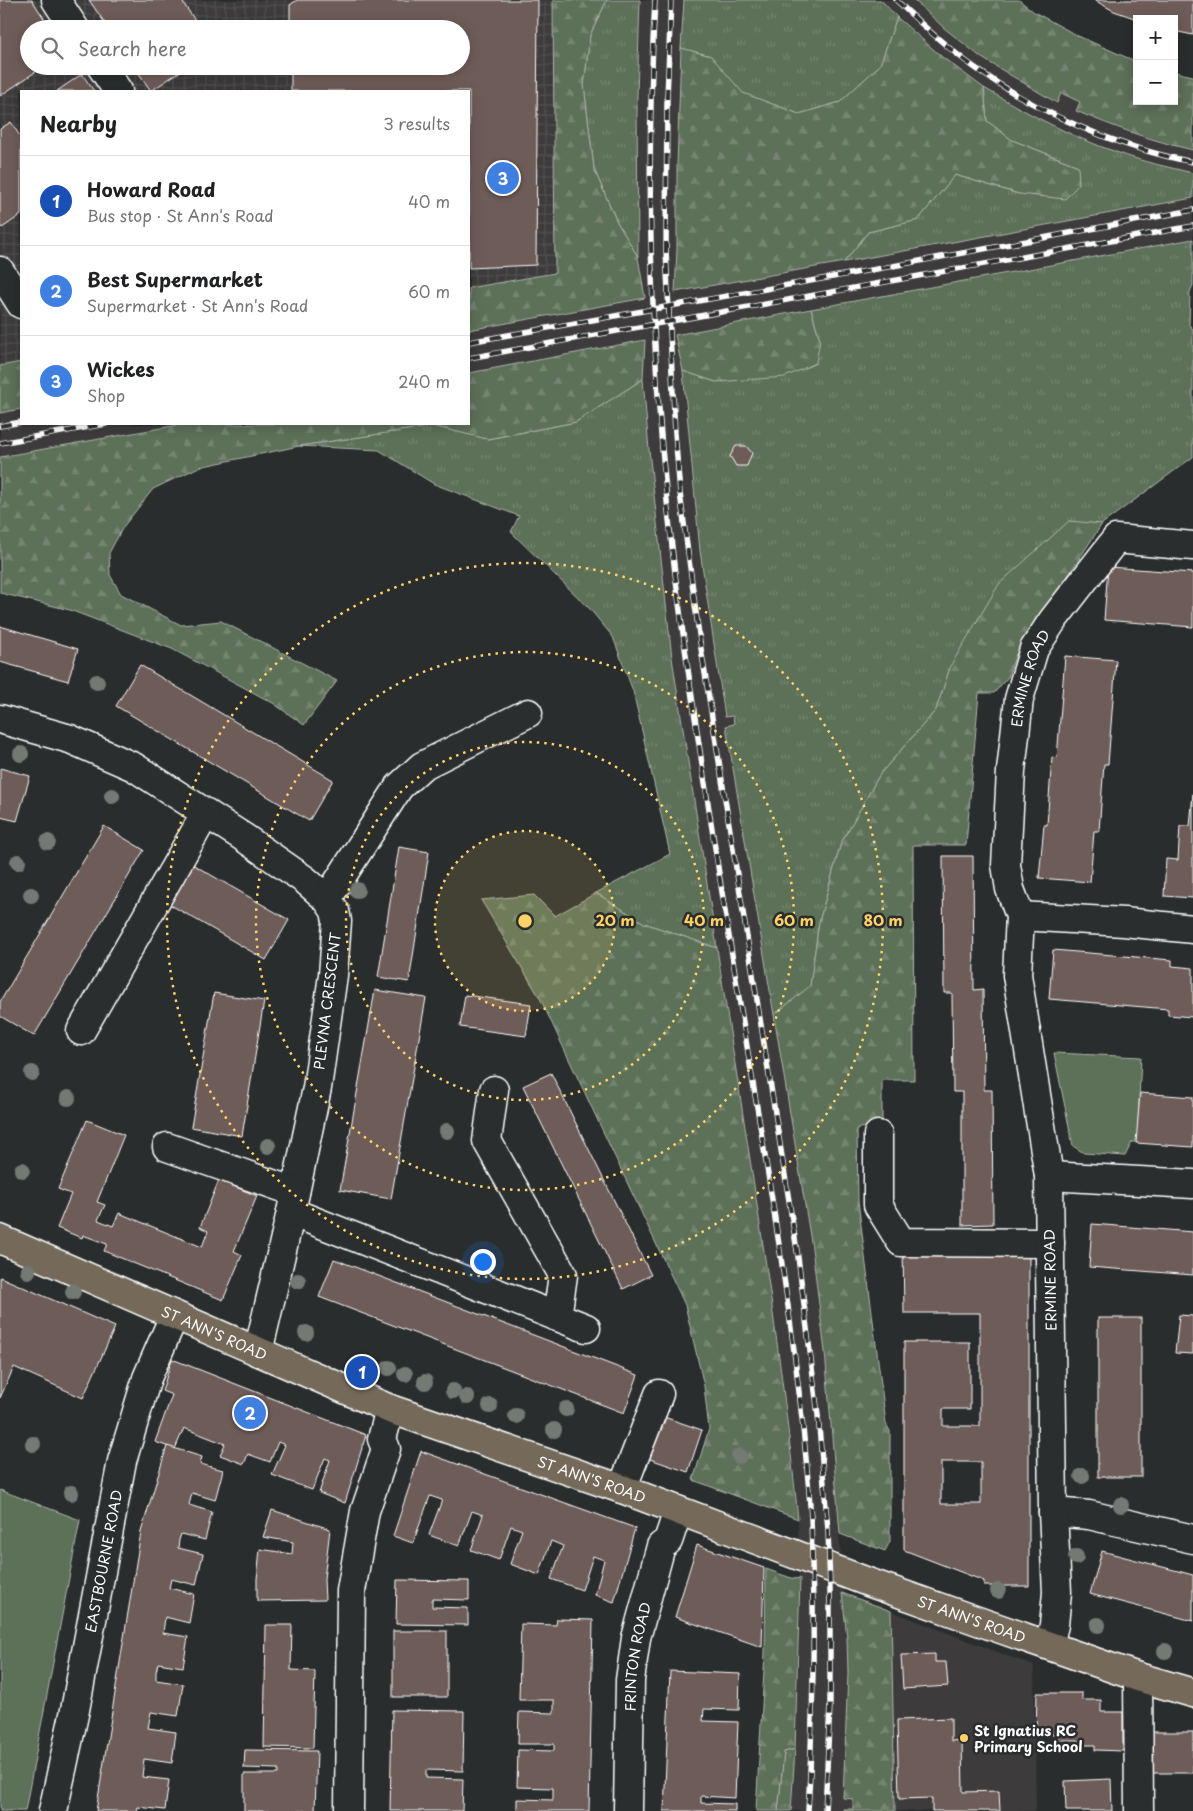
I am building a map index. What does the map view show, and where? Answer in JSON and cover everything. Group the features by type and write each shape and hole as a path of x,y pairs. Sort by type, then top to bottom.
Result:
{"main road":[{"name":"ST ANN'S ROAD","path":"0,1239 390,1409 622,1490 868,1582 1138,1677 1193,1693"}],"street":[{"path":"56,0 69,20"},
{"path":"107,75 117,90"},
{"path":"0,271 20,302"},
{"name":"ERMINE ROAD","path":"1049,1645 1057,1604 1053,1512 1049,1176 1017,975 1020,916 1010,889 1006,864 1009,799 1019,699 1034,649 1053,620 1116,539 1193,546"},
{"path":"327,899 399,787 422,766 528,713"},
{"name":"PLEVNA CRESCENT","path":"0,719 70,739 134,767 243,837 305,880 327,899 335,911 337,921 333,975 316,1088 293,1202 258,1352"},
{"path":"81,1031 206,813"},
{"path":"1020,916 1124,922 1193,929"},
{"path":"494,1090 488,1141 564,1275 557,1317"},
{"path":"878,1135 878,1205 901,1242 1050,1243"},
{"path":"167,1147 586,1328"},
{"path":"1049,1176 1193,1184"},
{"name":"EASTBOURNE ROAD","path":"54,1811 122,1461 146,1378 174,1316"},
{"path":"622,1490 659,1394"},
{"path":"349,1811 351,1591 365,1511 386,1449 382,1439 390,1409"},
{"name":"FRINTON ROAD","path":"628,1811 630,1680 636,1638 661,1546 668,1541 678,1511"},
{"path":"1053,1512 1089,1515 1193,1539"},
{"path":"1138,1677 1140,1811"}],"shaded area":[{"path":"0,0 553,0 555,273 470,288 470,90 20,90 20,362 0,366"},
{"path":"640,0 684,0 680,71 680,291 1193,198 1193,239 681,334 700,551 724,716 733,716 734,725 726,726 795,1136 825,1352 847,1637 848,1673 843,1797 853,1798 853,1809 843,1809 843,1811 791,1811 799,1664 800,1578 798,1519 791,1443 760,1225 672,658 649,450 641,341 470,373 470,330 640,299 637,178"},
{"path":"881,0 914,0 944,28 1056,103 1061,93 1080,102 1076,111 1111,126 1160,143 1193,150 1193,173 1118,153 1067,133 1022,110 984,88 942,57"},
{"path":"20,409 20,425 177,425 0,457 0,413"},
{"name":"St Ignatius RC Primary School","path":"891,1611 1034,1666 1036,1811 895,1811"}],"green space":[{"path":"553,0 607,0 590,35 584,85 594,169 617,222 638,257 645,298 470,330 470,288 555,273"},
{"path":"607,0 640,0 637,98 638,257 617,222 594,169 584,85 590,35"},
{"path":"684,0 881,0 897,17 880,65 840,102 799,114 742,93 711,56 681,48"},
{"path":"914,0 1019,0 1034,12 1078,36 1133,60 1133,105 1178,105 1178,73 1193,76 1193,150 1133,133 1076,111 1080,102 1061,93 1057,103 982,58 944,28"},
{"path":"897,17 942,57 984,88 987,121 1012,140 1078,166 1079,184 1065,199 1019,194 955,175 918,220 868,232 844,262 675,292 681,48 711,56 743,93 799,114 840,102 880,65"},
{"path":"984,88 1033,115 1101,147 1137,159 1193,173 1193,198 844,262 868,232 918,220 955,175 1019,194 1078,166 1012,140 987,121"},
{"path":"1193,239 1193,285 1190,292 1189,325 1193,329 1193,457 1102,524 1069,522 951,665 936,710 880,774 841,843 819,922 810,987 774,1015 726,726 734,724 733,716 725,717 700,551 683,371 716,382 820,340 811,309"},
{"path":"811,309 820,340 816,363 785,377 716,382 683,371 675,335"},
{"path":"645,340 643,379 576,422 487,439 433,426 299,446 199,467 153,489 123,527 109,553 110,575 121,594 181,625 221,621 337,681 304,725 273,703 172,649 70,610 0,593 0,457 177,425 470,425 470,373"},
{"path":"20,362 20,409 0,413 0,366"},
{"path":"643,379 672,658 717,948 644,923 596,893 670,854 633,691 613,637 589,608 511,532 519,516 434,484 379,450 299,446 433,426 488,439 576,422"},
{"path":"1069,521 1102,524 1015,656 1008,677 994,693 979,693 966,845 913,845 914,1080 882,1080 882,1127 857,1128 858,1201 886,1424 890,1431 890,1541 885,1551 840,1534 825,1352 812,1248 774,1015 810,986 819,922 841,843 880,774 936,710 951,665 999,584"},
{"path":"596,893 644,923 717,948 772,1304 798,1519 693,1480 709,1429 704,1386 685,1305 540,998 481,900 534,895 555,916"},
{"path":"1054,1053 1141,1057 1137,1142 1132,1142 1125,1156 1084,1153 1073,1146"},
{"path":"0,1490 80,1520 25,1811 0,1811"},
{"path":"766,1569 794,1579 800,1578 795,1749 784,1752 778,1811 756,1811 765,1653"},
{"path":"842,1593 891,1611 895,1811 843,1811 843,1809 853,1809 853,1799 843,1798 848,1673 847,1637"},
{"path":"795,1749 791,1811 778,1811 784,1752"}],"building":[{"path":"0,0 32,0 45,20 20,20 20,75 31,75 0,96"},
{"path":"89,0 181,0 195,20 103,20"},
{"path":"297,0 538,0 536,265 470,268 470,90 291,90 291,75 470,75 470,20 290,20 290,5"},
{"path":"1094,0 1193,0 1193,35 1178,32 1178,15 1133,15 1133,18 1114,11"},
{"path":"83,75 93,90 58,90"},
{"path":"140,75 175,75 152,90 150,90"},
{"path":"11,122 20,136 20,216 2,228 0,225 0,129"},
{"path":"736,446 746,446 752,453 747,466 736,466 730,456"},
{"path":"1108,567 1193,573 1193,627 1104,620"},
{"path":"0,626 78,649 68,681 0,662"},
{"path":"1065,656 1116,660 1108,764 1104,764 1099,831 1094,831 1090,882 1039,878 1044,825 1047,825 1052,757 1057,758"},
{"path":"140,665 333,780 309,821 116,706"},
{"path":"0,768 30,776 17,821 0,817"},
{"path":"1193,793 1193,898 1164,896 1166,859 1178,860 1180,826 1190,826"},
{"path":"104,826 144,850 34,1036 0,1016 0,1002"},
{"path":"399,847 429,852 409,982 378,977"},
{"path":"943,856 973,856 974,990 983,989 984,1090 992,1090 993,1224 962,1225 962,1092 953,1092 952,993 944,993"},
{"path":"192,864 289,920 266,960 169,904"},
{"path":"1053,950 1172,960 1172,966 1193,968 1193,1017 1168,1015 1168,1009 1049,999"},
{"path":"375,990 426,998 391,1199 340,1190"},
{"path":"214,993 264,1001 242,1136 191,1127"},
{"path":"465,995 531,1004 526,1036 460,1027"},
{"path":"551,1073 651,1275 623,1289 523,1086"},
{"path":"1140,1093 1193,1097 1193,1147 1136,1143"},
{"path":"87,1120 124,1135 97,1202 105,1205 98,1220 113,1226 119,1213 202,1247 208,1231 200,1227 219,1180 257,1196 234,1251 242,1255 223,1300 104,1251 107,1244 83,1235 82,1238 57,1228 71,1194 58,1189"},
{"path":"1092,1224 1193,1232 1193,1275 1089,1267"},
{"path":"903,1249 1029,1249 1029,1586 984,1586 984,1581 904,1550 904,1342 970,1342 970,1409 943,1409 943,1426 980,1426 980,1313 904,1313","holes":["941,1462 981,1462 981,1504 941,1504"]},
{"path":"334,1259 638,1375 624,1413 319,1297"},
{"path":"0,1277 115,1327 83,1398 14,1367 0,1398"},
{"path":"1179,1315 1193,1316 1193,1354 1175,1353"},
{"path":"1098,1318 1141,1318 1141,1477 1098,1477"},
{"path":"172,1359 366,1435 345,1503 319,1493 330,1460 325,1458 312,1490 272,1475 285,1445 278,1442 270,1462 248,1454 244,1464 220,1455 225,1444 184,1428 175,1449 155,1442 172,1395 162,1391"},
{"path":"658,1415 702,1430 688,1472 644,1457"},
{"path":"167,1446 202,1457 200,1464 223,1470 215,1500 192,1493 189,1505 212,1512 205,1540 181,1534 179,1540 178,1548 203,1554 196,1585 171,1579 169,1588 194,1594 189,1623 165,1617 163,1633 188,1637 183,1667 158,1663 156,1672 156,1680 183,1684 178,1716 151,1712 148,1728 176,1732 172,1763 144,1759 142,1777 169,1780 165,1810 138,1807 137,1811 96,1811 141,1532"},
{"path":"421,1451 635,1528 614,1602 595,1595 604,1560 593,1556 582,1590 551,1579 563,1546 551,1541 539,1575 510,1564 522,1530 511,1526 499,1560 471,1550 483,1515 472,1511 459,1546 429,1535 442,1500 430,1496 413,1543 393,1536"},
{"path":"272,1510 330,1529 324,1579 325,1600 257,1601 260,1549 292,1554 293,1542 263,1537"},
{"path":"697,1545 764,1568 762,1647 675,1617"},
{"path":"1102,1551 1193,1575 1193,1621 1090,1594"},
{"path":"397,1580 469,1581 469,1600 432,1599 432,1607 468,1608 468,1625 396,1624"},
{"path":"557,1619 593,1620 589,1811 517,1811 517,1799 553,1800 553,1788 517,1787 518,1750 554,1751 554,1744 518,1744 519,1712 554,1713 554,1700 519,1700 521,1624 556,1625"},
{"path":"266,1625 292,1625 291,1670 315,1671 313,1748 264,1747"},
{"path":"393,1631 447,1631 447,1697 393,1697"},
{"path":"935,1654 935,1662 946,1662 948,1686 903,1689 901,1655"},
{"path":"670,1671 740,1674 739,1710 704,1709 703,1721 738,1722 735,1798 701,1796 701,1803 735,1804 735,1811 664,1811"},
{"path":"1037,1693 1082,1693 1082,1700 1101,1700 1101,1712 1123,1712 1123,1751 1095,1750 1095,1745 1078,1745 1078,1740 1058,1740 1059,1734 1036,1734"},
{"path":"392,1710 464,1711 463,1771 426,1770 426,1778 463,1779 462,1811 390,1811"},
{"path":"951,1718 951,1741 962,1740 963,1792 999,1791 1000,1811 932,1811 932,1798 899,1799 897,1720"},
{"path":"1151,1732 1193,1732 1193,1773 1151,1773"},
{"path":"245,1750 317,1751 315,1811 244,1811 244,1774 278,1774 278,1769 244,1768"},
{"path":"1111,1779 1112,1811 1066,1811 1065,1781"}],"railway":[{"path":"655,0 650,163 651,244 659,406 674,568 693,705 781,1257 807,1466 811,1518 813,1601 811,1758 808,1811"},
{"path":"671,0 667,98 666,251 675,433 680,493 700,642 798,1257 818,1415 828,1530 830,1589 830,1704 825,1811"},
{"path":"896,0 934,35 964,59 1024,99 1107,138 1136,148 1193,162"},
{"path":"470,342 1193,210"},
{"path":"470,358 1193,226"},
{"path":"0,426 20,422"},
{"path":"0,443 100,425"}],"place":[{"name":"Wickes","path":"503,178"},
{"name":"Howard Road","path":"362,1372"},
{"name":"Best Supermarket","path":"250,1413"},
{"name":"St Ignatius RC Primary School","path":"964,1738"}]}
